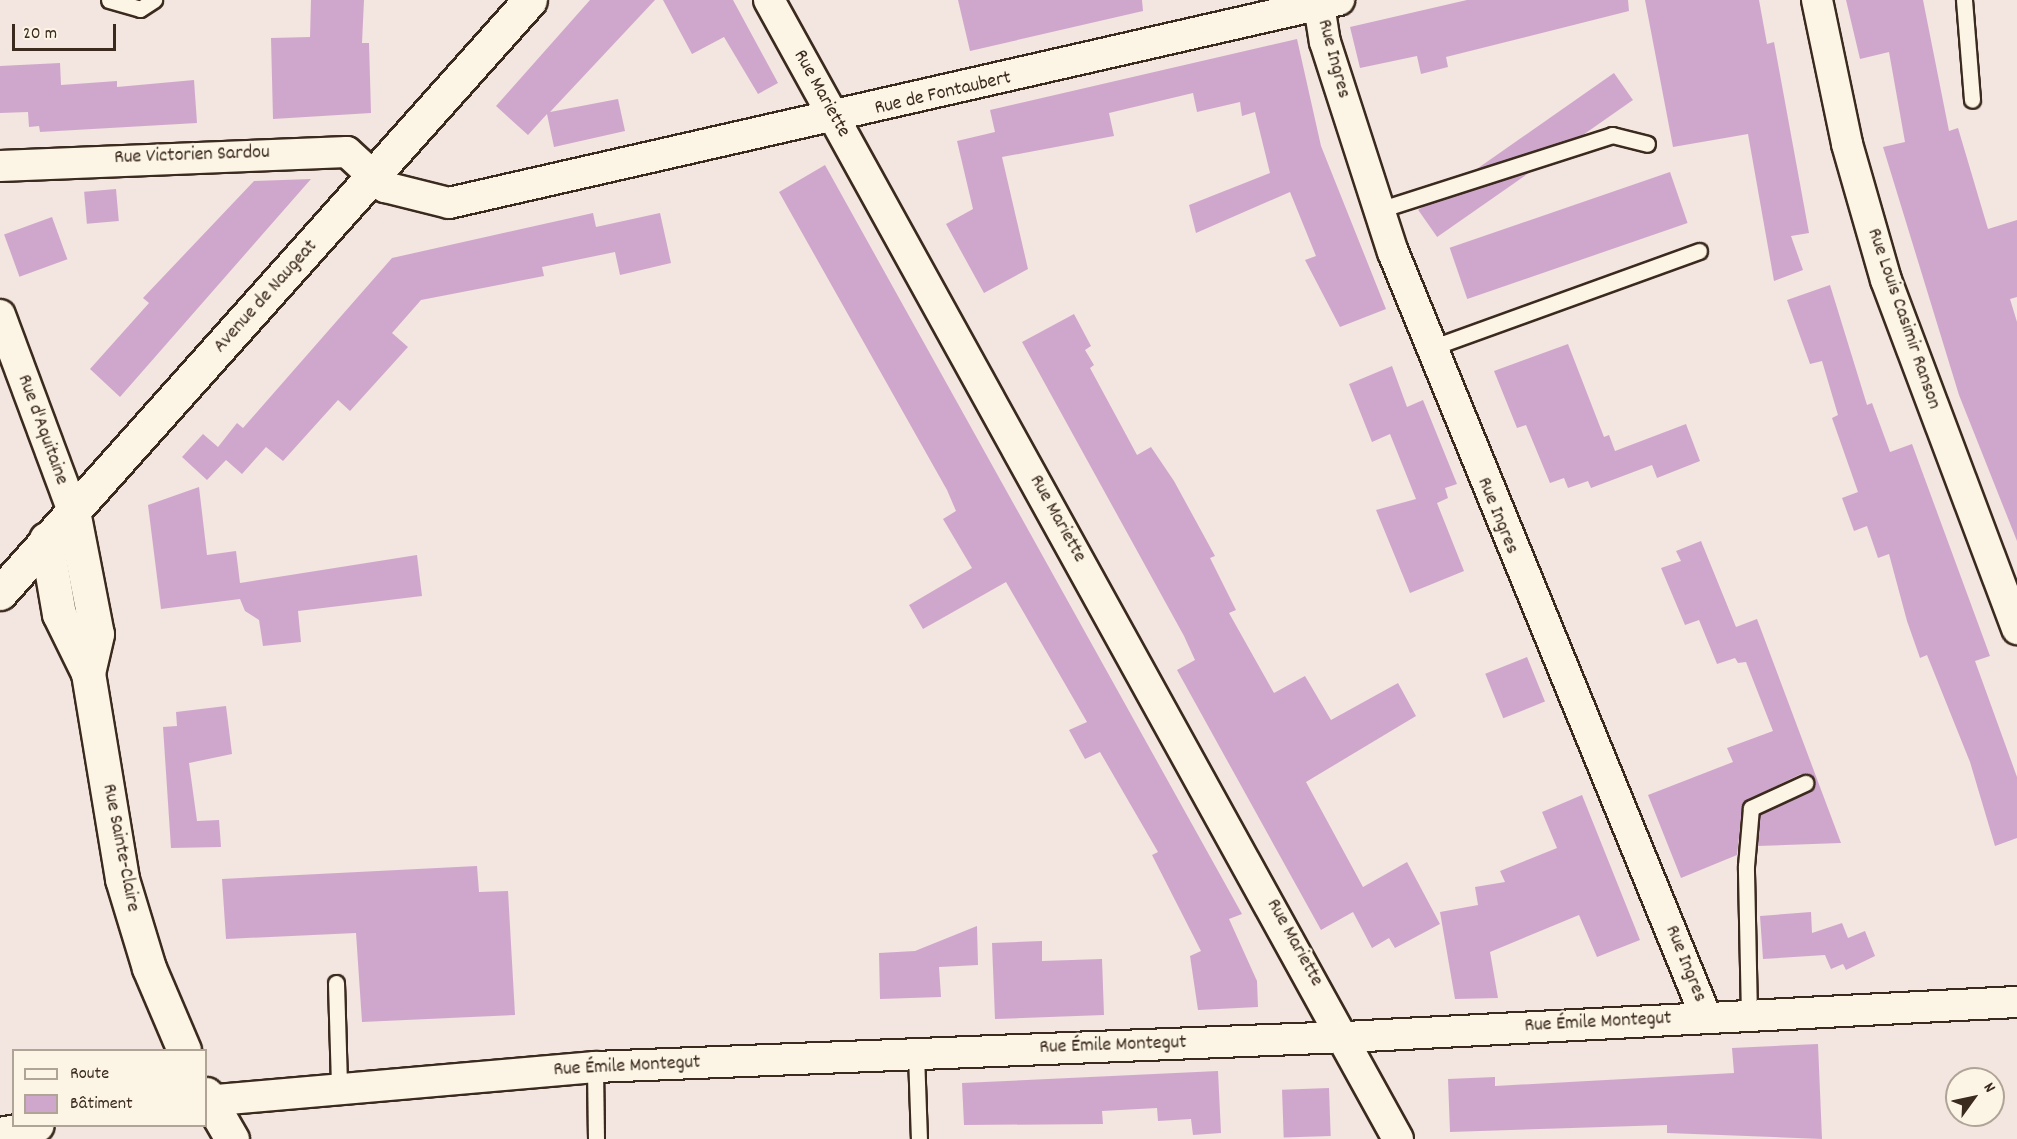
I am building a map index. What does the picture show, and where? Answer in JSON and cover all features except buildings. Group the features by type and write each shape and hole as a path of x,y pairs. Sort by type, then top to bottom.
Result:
{"street":[{"name":"Avenue de Naugeat","path":"0,592 374,178 530,0"},
{"name":"Rue Mariette","path":"769,0 1346,1037 1398,1139"},
{"name":"Rue Louis Casimir Ranson","path":"1817,0 1847,144 1886,280 2017,629"},
{"name":"Rue de Fontaubert","path":"374,178 411,197 449,203 834,119 1329,2"},
{"name":"Rue Ingres","path":"1329,2 1325,42 1379,210 1431,348 1706,1017"},
{"name":"Rue Victorien Sardou","path":"0,166 347,152 374,178"},
{"name":"Rue d'Aquitaine","path":"0,315 73,511"},
{"name":"Rue Sainte-Claire","path":"73,511 97,634 88,673"},
{"name":"Rue Sainte-Claire","path":"46,539 59,614 88,673 122,879 149,968 184,1049"},
{"name":"Rue Émile Montegut","path":"207,1098 595,1067 1346,1037 2017,1002"},
{"path":"207,1098 232,1139"},
{"path":"0,1133 28,1127"}],"lane":[{"path":"109,0 140,9 154,0"},
{"path":"1964,0 1972,100"},
{"path":"1379,210 1612,135 1647,144"},
{"path":"1431,348 1699,251"},
{"path":"1749,1015 1746,866 1751,808 1805,783"},
{"path":"336,983 339,1087"},
{"path":"916,1054 919,1139"},
{"path":"595,1067 596,1139"}]}
